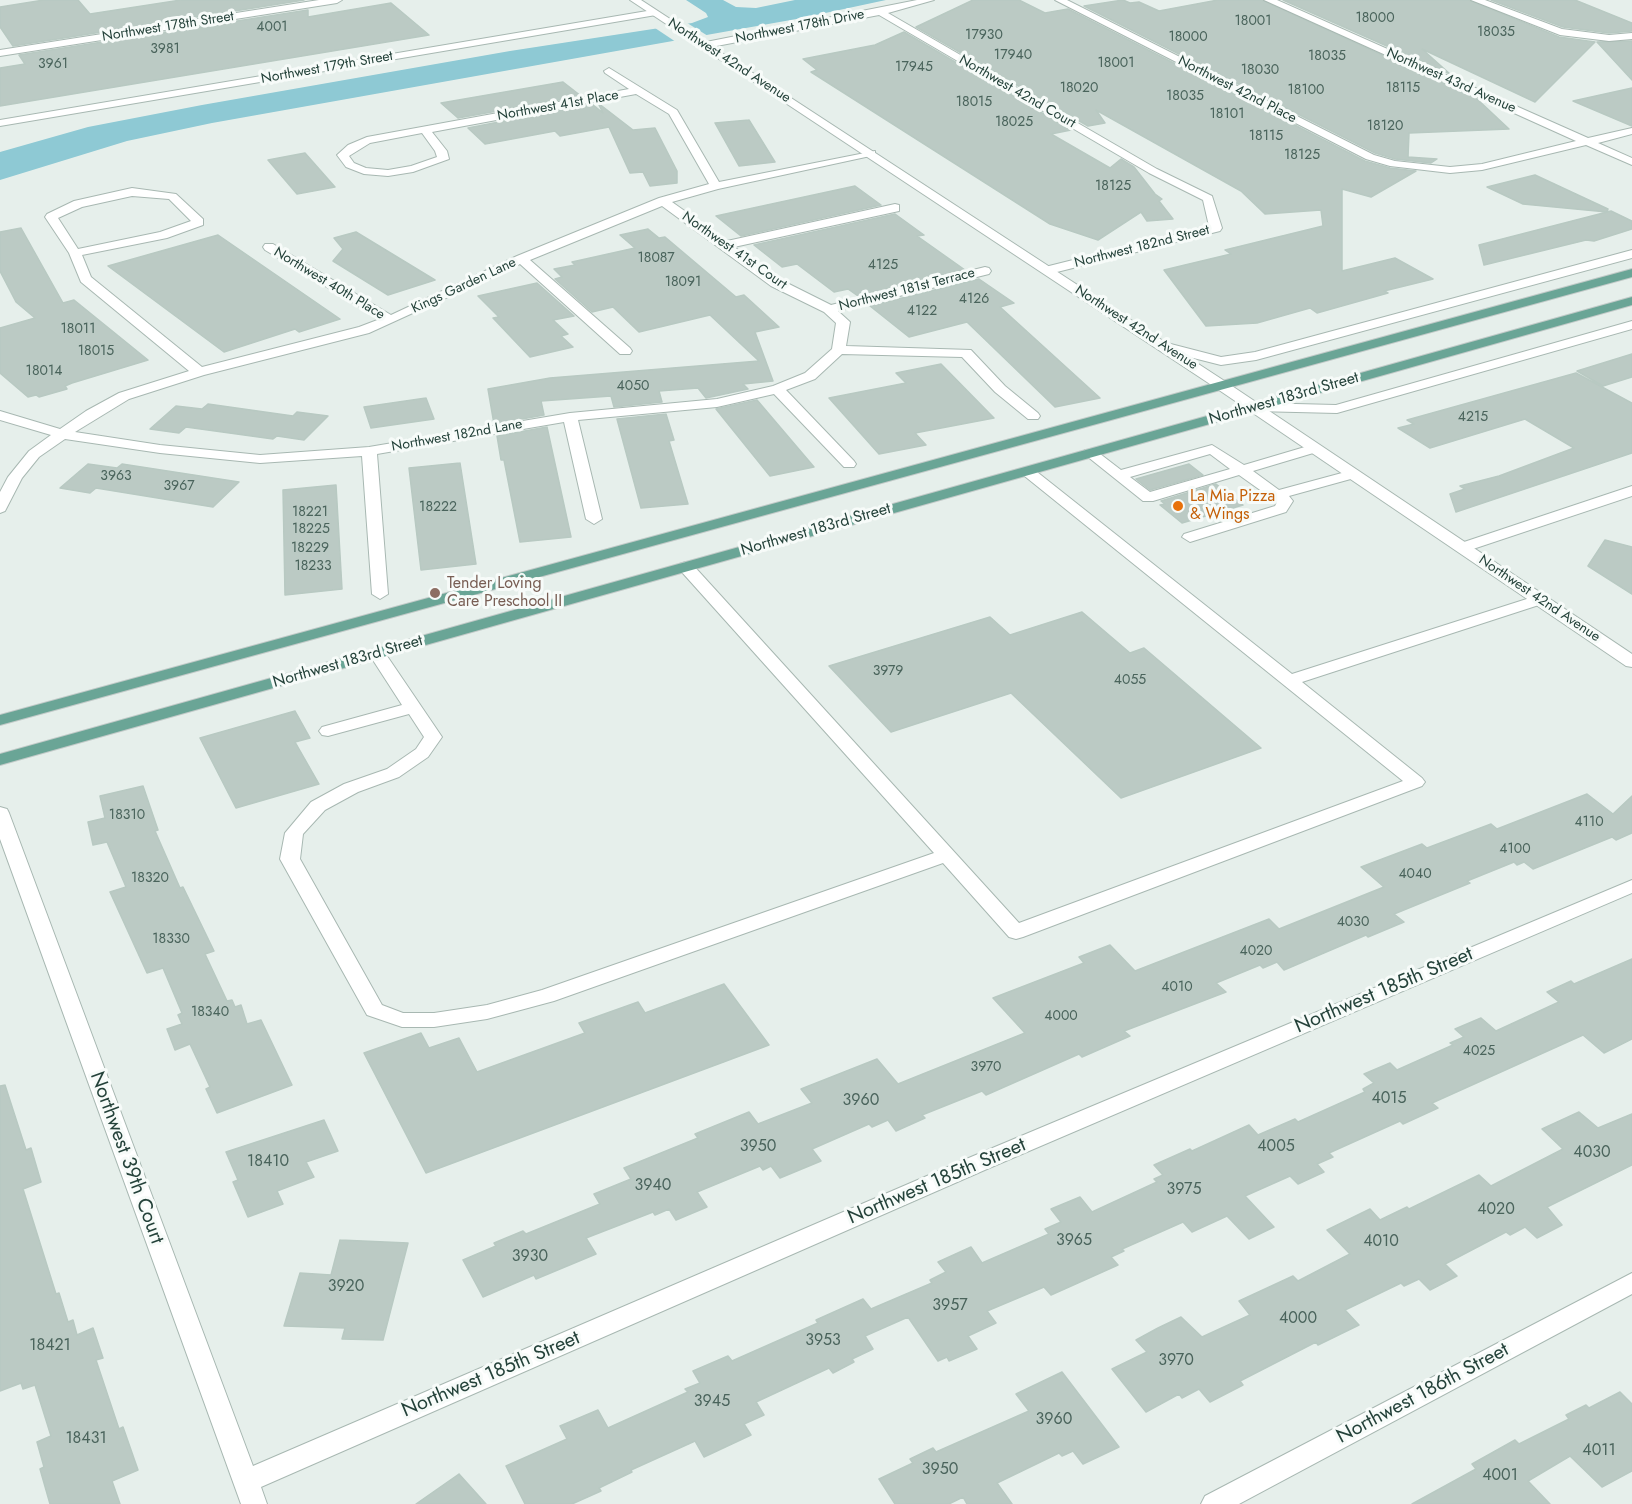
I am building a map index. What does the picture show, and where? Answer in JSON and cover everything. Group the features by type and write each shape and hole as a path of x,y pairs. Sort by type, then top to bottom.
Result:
{"main road":[{"name":"Northwest 183rd Street","path":"0,720 1632,273"},
{"name":"Northwest 183rd Street","path":"0,760 1632,301"}],"street":[{"name":"Northwest 178th Street","path":"0,53 337,0"},
{"name":"Northwest 42nd Avenue","path":"635,0 872,153 1255,407 1632,662"},
{"name":"Northwest 178th Drive","path":"706,45 880,12 929,0"},
{"name":"Northwest 42nd Place","path":"1060,0 1370,157 1418,168 1450,170 1482,167 1587,142"},
{"name":"Northwest 43rd Avenue","path":"1269,0 1632,162"},
{"path":"1476,0 1539,25 1586,36 1632,36"},
{"name":"Northwest 42nd Court","path":"880,12 1153,171"},
{"name":"Northwest 179th Street","path":"0,123 653,13"},
{"path":"609,71 638,91"},
{"name":"Northwest 41st Place","path":"425,130 441,151 443,159 413,169 388,173 364,171 350,165 343,155 352,147 367,140 638,91 673,112 716,186"},
{"path":"1587,142 1632,131"},
{"name":"Kings Garden Lane","path":"62,434 90,414 124,396 199,372 364,330 390,321 521,259 663,201 716,186 872,153"},
{"name":"Northwest 182nd Street","path":"1048,270 1216,228 1208,198 1153,171"},
{"path":"75,253 163,236 199,222 172,196 132,192 78,204 51,217 75,253 85,279 199,372"},
{"name":"Northwest 41st Court","path":"663,201 776,283 829,309"},
{"path":"722,246 895,208"},
{"name":"Northwest 40th Place","path":"268,248 390,321"},
{"path":"1163,346 1221,361 1256,356 1632,254"},
{"path":"521,259 625,351"},
{"name":"Northwest 181st Terrace","path":"829,309 985,271"},
{"path":"829,309 843,322 839,350 966,353 1000,388 1033,416"},
{"path":"1255,407 1337,409 1632,325"},
{"name":"Northwest 182nd Lane","path":"62,434 160,449 260,459 369,451 570,417 656,407 717,404 777,389 810,376 839,350"},
{"path":"777,389 849,464"},
{"path":"0,415 62,434"},
{"path":"570,417 594,519"},
{"path":"0,508 15,477 34,454 62,434"},
{"path":"1090,453 1148,498 1315,448"},
{"path":"1120,475 1212,449 1285,501 1281,509 1190,537"},
{"path":"369,451 380,594"},
{"path":"686,567 1016,932 1416,782 1027,471"},
{"path":"1278,495 1353,474"},
{"path":"1461,548 1632,491"},
{"path":"1289,681 1539,600"},
{"path":"377,654 433,737 422,753 393,773 351,788 318,806 294,833 290,859 374,1010 402,1020 434,1020 487,1012 548,996 946,855"},
{"path":"328,731 413,707"},
{"name":"Northwest 39th Court","path":"0,813 254,1504"},
{"name":"Northwest 185th Street","path":"244,1482 968,1168 1632,886"},
{"name":"Northwest 186th Street","path":"1214,1504 1632,1283"}],"water":[{"path":"686,0 723,0 736,7 756,8 795,0 886,0 802,18 212,123 127,141 0,180 0,152 88,127 510,51 692,23 708,17 706,13"}],"pier":[{"path":"684,21 708,36 676,42 652,26"}],"building":[{"path":"44,0 78,0 90,14 181,0 304,0 13,46 0,27 0,7"},
{"path":"973,0 1019,0 1045,13 1068,9 1365,161 1390,168 1416,171 1371,197 1342,189 1342,271 1395,258 1433,279 1384,291 1388,293 1317,313 1310,308 1257,323 1206,326 1164,270 1231,254 1225,250 1323,226 1321,210 1265,214 1241,191 1096,110 1105,123 1088,126 916,27"},
{"path":"1123,0 1130,3 1139,2 1159,11 1218,0 1262,0 1476,98 1509,129 1409,133 1408,157 1437,159 1431,163 1395,159 1375,153 1084,6"},
{"path":"1283,0 1469,0 1559,37 1595,42 1535,102 1422,49 1450,74"},
{"path":"1491,0 1575,0 1632,23 1632,31 1609,33 1563,27"},
{"path":"391,3 429,35 0,106 0,68 25,64 19,55 308,10 308,17"},
{"path":"904,32 1071,130 1051,134 1110,168 1121,159 1134,167 1155,194 1162,199 1159,201 1173,219 1147,221 1141,212 1098,240 1050,224 811,72 817,70 803,59 875,45"},
{"path":"1632,41 1632,80 1597,42"},
{"path":"563,82 581,96 458,118 441,103"},
{"path":"1632,88 1632,126 1573,101"},
{"path":"598,103 633,130 655,128 677,171 677,183 650,186 643,172 630,173 609,127 560,136 555,131 485,144 468,128 592,104 603,113"},
{"path":"749,120 775,162 739,166 715,123"},
{"path":"305,153 335,187 297,194 268,160"},
{"path":"1535,175 1608,209 1607,212 1523,204 1487,187"},
{"path":"855,186 881,205 741,236 716,216"},
{"path":"1611,211 1632,221 1632,229 1594,241 1586,240 1484,265 1479,245"},
{"path":"895,214 924,235 917,236 965,270 858,296 848,289 834,292 797,264 782,267 754,245"},
{"path":"21,228 63,303 74,300 148,360 72,383 65,386 67,389 39,397 36,395 28,397 0,373 0,328 35,318 16,302 0,271 0,232"},
{"path":"648,229 659,238 665,237 736,297 744,295 779,327 755,332 773,381 743,384 748,389 706,398 698,388 659,391 662,402 614,407 611,396 541,401 544,415 494,424 488,389 550,378 759,361 710,315 639,332 613,307 592,312 555,279 562,277 554,269 575,265 572,262 635,248 620,235"},
{"path":"356,232 435,280 388,295 333,261 343,249 334,238"},
{"path":"218,235 340,319 299,332 295,329 224,352 108,266"},
{"path":"979,279 1014,303 1000,307 1100,398 1055,407 967,322 909,337 870,306"},
{"path":"537,283 574,316 553,320 568,334 561,336 573,347 530,357 493,318 499,317 478,296"},
{"path":"1632,354 1632,377 1603,386 1577,371"},
{"path":"941,364 994,418 915,433 926,445 879,454 829,398 906,383 896,373"},
{"path":"1576,373 1632,403 1632,453 1456,512 1450,494 1465,489 1460,486 1499,476 1574,448 1525,419 1430,448 1398,428 1414,424 1407,420"},
{"path":"426,398 434,419 371,428 364,407"},
{"path":"757,400 814,467 770,476 716,409"},
{"path":"208,404 293,416 297,412 328,416 304,440 277,436 273,439 186,427 179,433 150,429 176,406 202,409"},
{"path":"666,414 674,440 669,441 688,504 641,508 617,419"},
{"path":"547,427 571,537 520,542 497,436"},
{"path":"460,463 476,564 421,570 409,468"},
{"path":"88,464 117,468 122,464 239,482 213,507 96,488 90,493 60,488"},
{"path":"1189,464 1203,475 1150,490 1136,479"},
{"path":"1216,484 1243,505 1182,523 1160,505 1165,504 1161,501"},
{"path":"336,485 342,589 285,595 283,490"},
{"path":"1605,540 1632,547 1632,594 1588,566"},
{"path":"1082,612 1130,653 1144,648 1261,748 1121,798 1011,693 891,732 829,666 990,617 1010,635"},
{"path":"295,711 310,738 295,742 319,784 236,808 200,738"},
{"path":"143,786 158,830 155,831 180,888 183,887 214,951 205,954 227,1001 232,1000 235,1007 241,1005 247,1024 261,1020 292,1085 217,1113 206,1089 210,1087 190,1044 175,1050 167,1029 182,1024 178,1015 182,1013 163,968 147,973 110,892 126,887 107,842 93,845 88,822 105,818 100,796"},
{"path":"1587,794 1613,814 1632,796 1632,833 1616,840 1612,837 1533,869 1524,862 1517,865 1514,862 1467,881 1470,883 1394,914 1404,922 1368,937 1366,935 1284,970 1277,962 1263,968 1260,965 1216,983 1226,992 1124,1031 1130,1036 1082,1057 1079,1054 986,1095 982,1091 922,1115 925,1118 896,1131 888,1120 872,1127 869,1124 812,1149 821,1161 780,1178 771,1166 763,1170 760,1166 697,1192 707,1207 676,1220 669,1209 655,1215 653,1212 586,1238 596,1254 536,1279 534,1275 483,1297 463,1260 496,1246 494,1243 523,1231 526,1234 600,1204 594,1194 631,1179 624,1168 698,1138 695,1134 749,1112 758,1124 812,1103 801,1089 877,1059 898,1084 1025,1033 993,998 1084,963 1079,957 1110,945 1135,971 1269,919 1279,929 1384,887 1361,867 1422,844 1427,848 1491,824 1497,829"},
{"path":"1632,959 1632,1039 1604,1053 1583,1035 1432,1103 1438,1108 1403,1124 1400,1121 1329,1153 1333,1157 1317,1164 1324,1172 1298,1184 1290,1176 1245,1196 1274,1227 1249,1239 1227,1216 1192,1232 1183,1222 1122,1249 1124,1251 1111,1257 1118,1265 1051,1295 1044,1287 987,1311 996,1323 968,1336 977,1349 949,1361 947,1357 938,1361 908,1317 865,1336 873,1349 852,1359 854,1362 833,1373 829,1368 756,1402 764,1415 744,1424 751,1435 704,1457 695,1441 631,1470 632,1472 599,1488 601,1491 572,1504 525,1504 506,1466 567,1439 560,1426 598,1410 608,1428 688,1392 685,1389 700,1383 693,1371 728,1356 732,1361 818,1323 816,1320 863,1299 871,1309 932,1283 930,1280 946,1272 938,1262 971,1247 982,1263 1049,1234 1045,1229 1061,1222 1051,1209 1080,1197 1092,1212 1157,1182 1154,1179 1163,1175 1154,1165 1190,1149 1192,1151 1249,1125 1258,1135 1295,1119 1298,1122 1365,1092 1363,1089 1374,1083 1364,1074 1390,1063 1397,1070 1453,1045 1450,1043 1464,1037 1455,1029 1481,1018 1496,1031 1559,1002 1547,992 1571,981 1574,984"},
{"path":"724,984 769,1045 426,1173 364,1053 421,1033 429,1048 459,1038 477,1072 585,1033 579,1023 638,1002 645,1013"},
{"path":"5,1085 26,1150 31,1148 41,1182 23,1189 56,1294 59,1293 68,1322 73,1320 77,1335 93,1328 103,1358 96,1360 119,1429 123,1427 138,1470 112,1481 120,1504 50,1504 40,1469 44,1467 37,1442 51,1436 35,1385 23,1389 21,1383 0,1391 0,1086"},
{"path":"1579,1112 1598,1128 1632,1114 1632,1165 1547,1207 1562,1225 1537,1238 1525,1227 1510,1235 1506,1232 1445,1264 1457,1276 1430,1290 1419,1279 1404,1286 1401,1283 1345,1310 1359,1325 1318,1345 1316,1342 1240,1381 1243,1385 1210,1402 1199,1389 1182,1398 1179,1394 1146,1412 1112,1369 1147,1352 1136,1340 1158,1328 1181,1317 1202,1337 1250,1315 1239,1301 1293,1276 1298,1281 1350,1254 1327,1230 1370,1209 1380,1220 1407,1207 1409,1209 1479,1175 1491,1186 1563,1149 1542,1129"},
{"path":"324,1120 338,1151 306,1162 314,1177 277,1191 283,1204 248,1217 233,1182 238,1180 226,1152"},
{"path":"340,1240 408,1243 383,1340 342,1339 345,1328 284,1326 300,1273 331,1275"},
{"path":"1062,1372 1119,1447 1083,1464 1073,1451 1062,1456 1059,1453 997,1483 1012,1504 967,1504 963,1497 949,1504 895,1504 879,1479 913,1463 910,1459 933,1448 936,1452 1029,1411 1016,1394"},
{"path":"1620,1392 1632,1404 1632,1471 1602,1487 1570,1456 1528,1481 1550,1504 1412,1504 1476,1469 1472,1464 1515,1440 1519,1444 1569,1419 1566,1415 1586,1405 1589,1408"},
{"path":"459,1474 486,1504 416,1504"}],"place":[{"name":"La Mia Pizza & Wings","path":"1178,506"},
{"name":"Tender Loving Care Preschool II","path":"435,593"}]}
